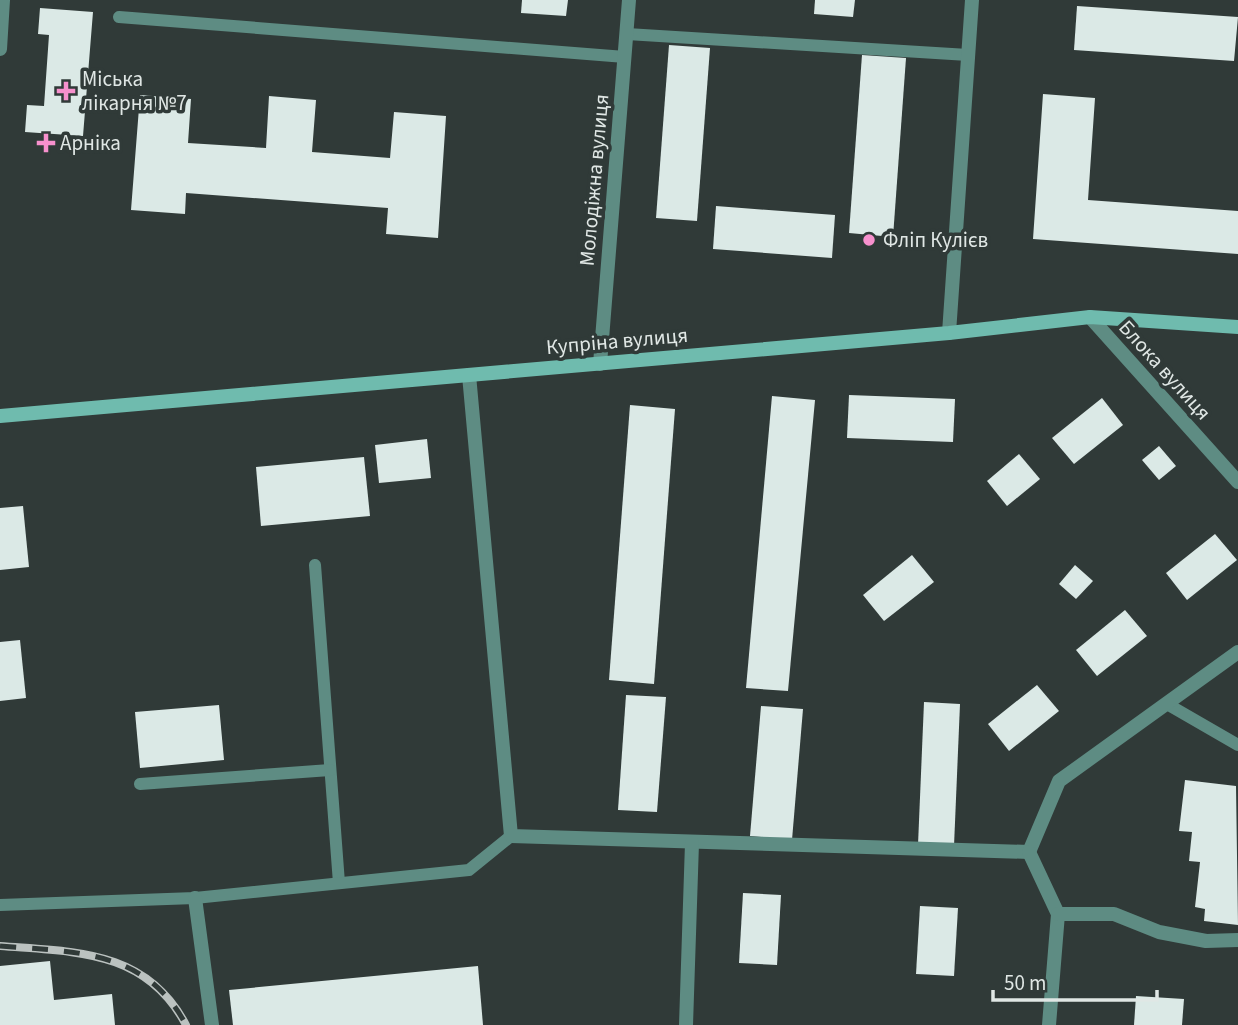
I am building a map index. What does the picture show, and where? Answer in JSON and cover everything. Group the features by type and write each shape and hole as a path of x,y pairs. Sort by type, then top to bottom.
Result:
{"main road":[{"name":"Купріна вулиця","path":"0,416 949,333 1090,317 1238,327"}],"street":[{"path":"0,49 3,0"},
{"name":"Молодіжна вулиця","path":"600,364 629,0"},
{"path":"949,333 972,0"},
{"name":"Блока вулиця","path":"1090,317 1238,482"},
{"path":"468,375 510,836 1029,852"},
{"path":"1049,1025 1058,914 1029,852 1059,781 1238,652"},
{"path":"686,1025 692,843"},
{"path":"195,898 212,1025"},
{"path":"1058,914 1114,914 1159,932 1206,942 1238,940"}],"lane":[{"path":"119,17 625,57"},
{"path":"626,34 968,55"},
{"path":"315,565 339,883"},
{"path":"1167,704 1238,745"},
{"path":"141,784 330,770"},
{"path":"0,905 195,898 469,870 510,836"}],"building":[{"path":"522,0 568,0 566,16 521,13"},
{"path":"815,0 855,0 853,17 814,14"},
{"path":"1077,6 1238,17 1234,61 1074,50"},
{"path":"40,8 93,12 83,136 25,132 27,105 44,106 49,35 38,34"},
{"path":"669,45 710,48 697,221 656,218"},
{"path":"862,55 906,58 893,237 849,233"},
{"path":"1043,94 1095,98 1088,200 1238,211 1238,254 1033,239"},
{"path":"140,95 191,99 188,143 266,148 269,96 316,100 312,152 390,158 394,112 446,116 438,238 386,234 388,208 186,193 185,214 131,210"},
{"path":"716,206 835,215 832,258 713,249"},
{"path":"849,395 955,399 953,442 847,438"},
{"path":"772,396 815,400 788,691 746,688"},
{"path":"1102,398 1123,425 1074,464 1052,438"},
{"path":"630,405 675,409 654,684 609,680"},
{"path":"427,439 431,478 379,483 375,445"},
{"path":"1159,446 1176,466 1159,480 1142,460"},
{"path":"1019,454 1040,479 1007,506 987,481"},
{"path":"364,457 370,516 261,526 256,467"},
{"path":"23,506 29,567 0,570 0,508"},
{"path":"1215,534 1237,560 1187,600 1166,573"},
{"path":"912,555 934,582 884,621 863,595"},
{"path":"1075,565 1093,581 1076,599 1059,584"},
{"path":"1125,610 1147,636 1097,676 1076,650"},
{"path":"20,640 26,698 0,701 0,642"},
{"path":"1037,685 1059,711 1009,751 988,724"},
{"path":"626,695 666,697 657,812 618,810"},
{"path":"924,702 960,704 954,846 918,845"},
{"path":"219,705 224,760 140,768 135,712"},
{"path":"761,706 803,709 792,840 750,836"},
{"path":"1185,780 1236,786 1238,925 1204,921 1205,909 1195,907 1200,862 1189,861 1192,832 1179,831"},
{"path":"743,893 781,895 777,965 739,963"},
{"path":"920,906 958,908 954,976 916,974"},
{"path":"50,961 54,1000 112,994 115,1025 0,1025 0,966"},
{"path":"478,966 483,1025 233,1025 229,990"},
{"path":"1136,996 1184,999 1182,1025 1134,1025"}],"railway":[{"path":"0,946 81,954 106,959 129,968 150,981 170,1000 186,1025"}],"place":[{"name":"Міська лікарня №7","path":"66,91"},
{"name":"Арніка","path":"46,143"},
{"name":"Фліп Кулієв","path":"869,240"}]}
